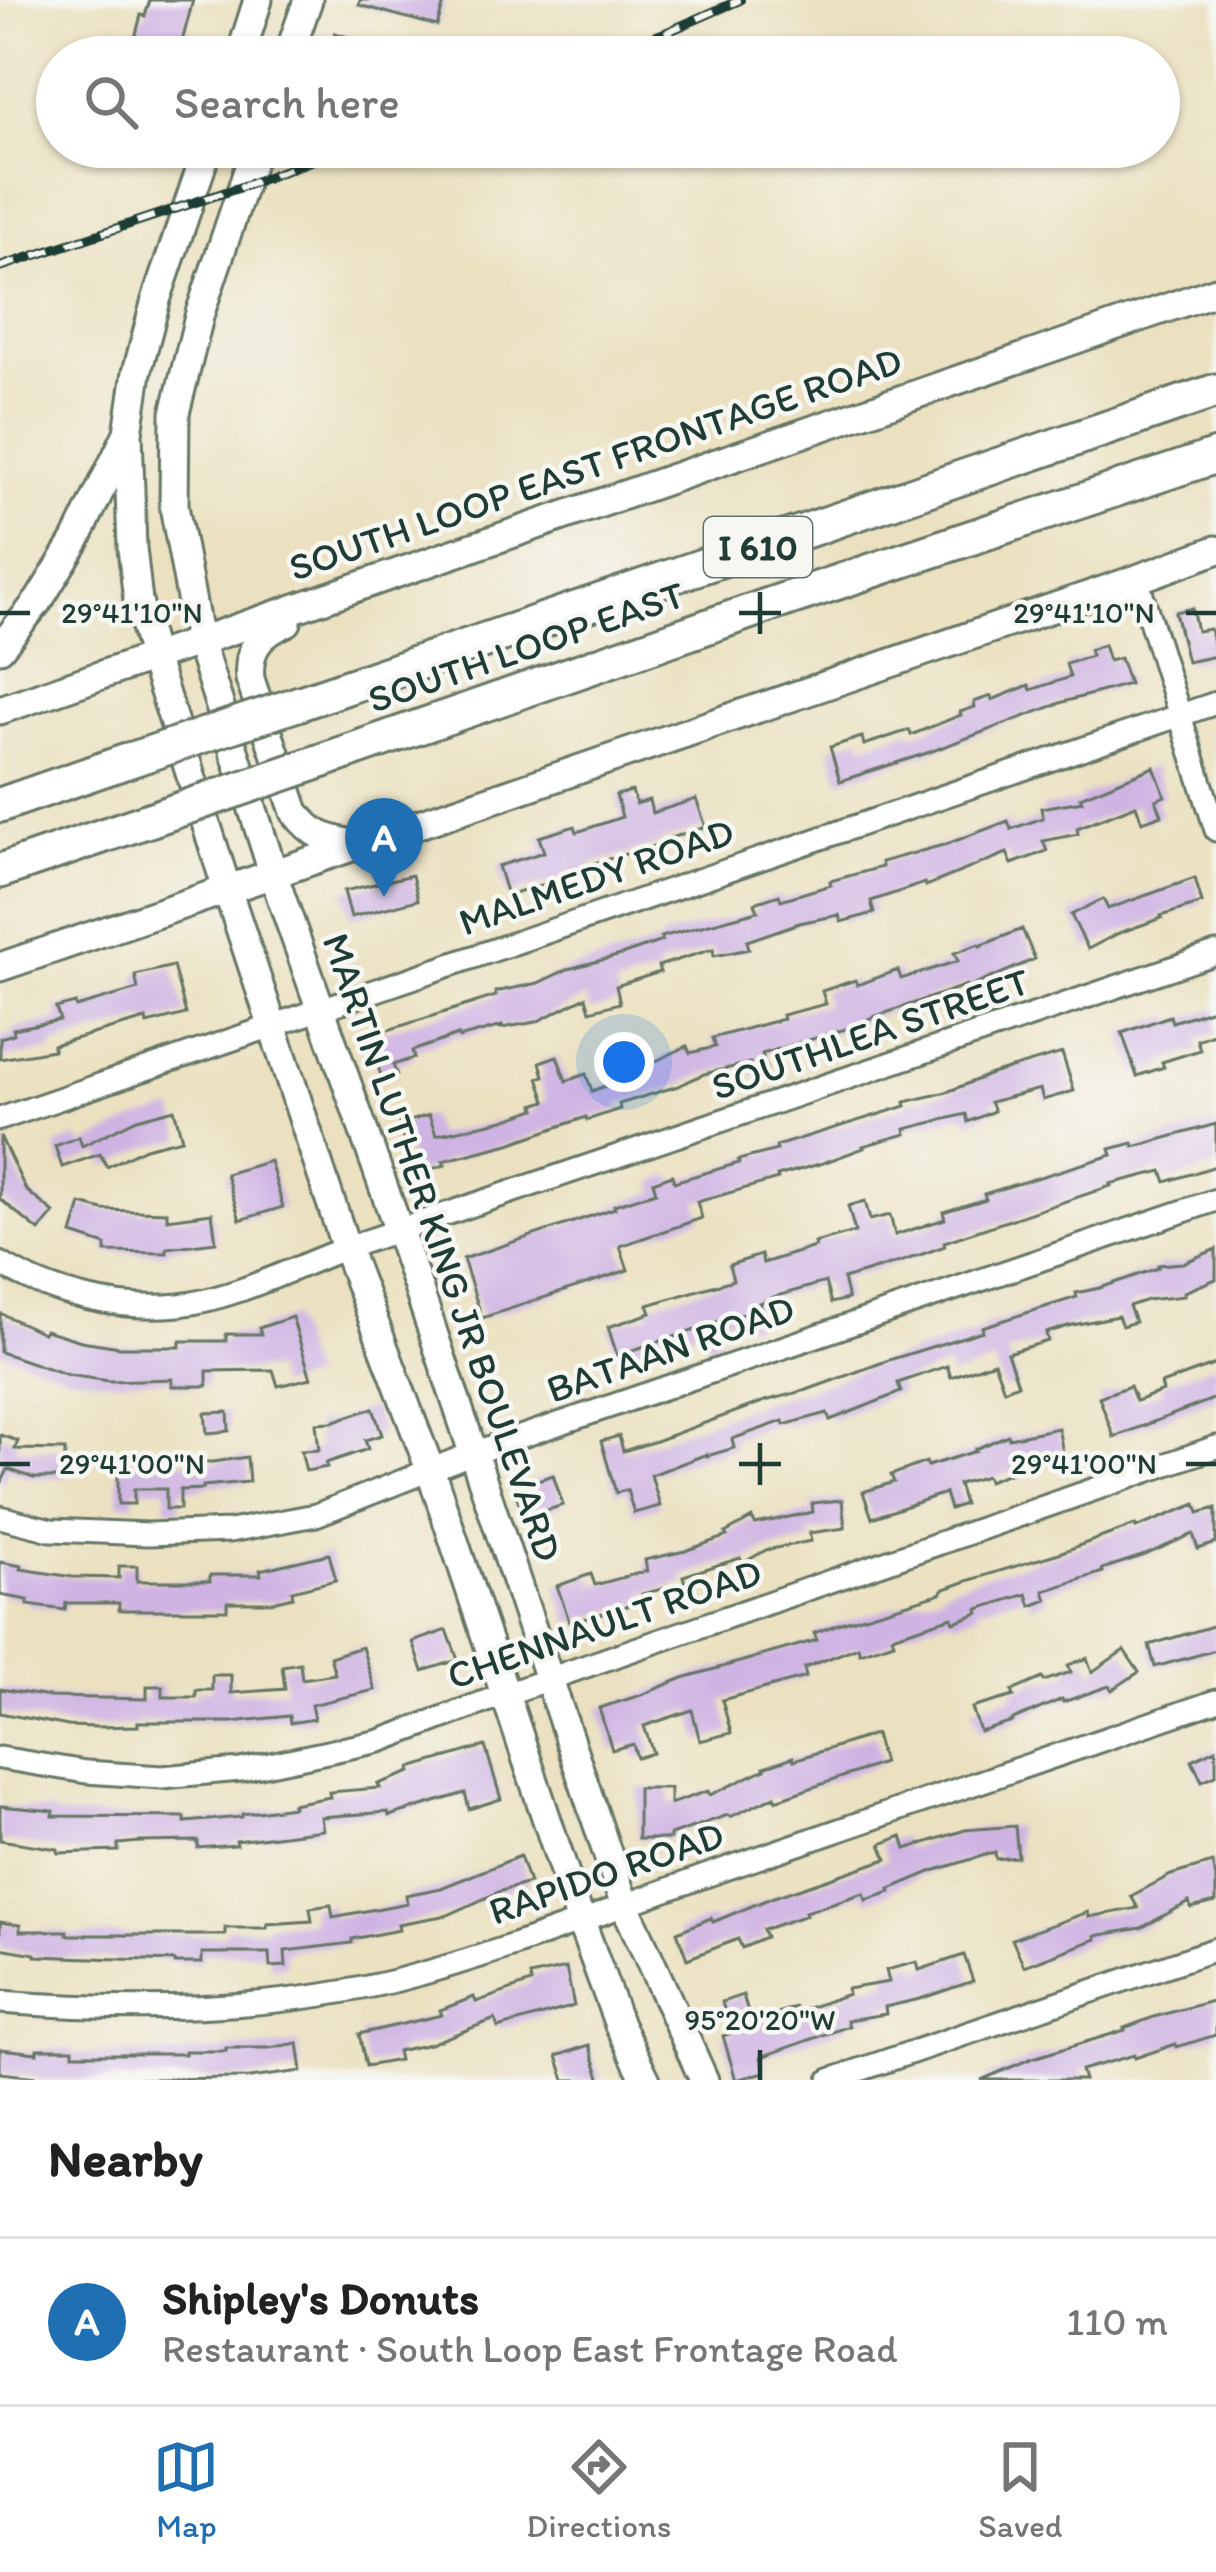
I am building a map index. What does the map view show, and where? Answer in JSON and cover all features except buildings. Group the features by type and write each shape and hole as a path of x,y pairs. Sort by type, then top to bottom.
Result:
{"highway":[{"path":"1155,412 1216,381"},
{"name":"SOUTH LOOP EAST","path":"0,805 1216,391"},
{"name":"SOUTH LOOP EAST","path":"0,872 1216,455"},
{"path":"1076,503 1216,480"}],"main road":[{"path":"247,36 258,0"},
{"path":"295,36 308,0"},
{"path":"201,168 156,300 137,372 128,433 131,548 138,601 346,1248 430,1469 580,1919 619,2025 646,2080"},
{"name":"MARTIN LUTHER KING JR BOULEVARD","path":"250,168 200,313 176,413 174,506 200,641 273,874 399,1231 625,1903 704,2080"},
{"name":"SOUTH LOOP EAST FRONTAGE ROAD","path":"0,710 1216,291"},
{"path":"156,300 200,313"},
{"path":"0,648 39,600 76,540 128,433"},
{"path":"357,844 326,839 295,812 250,679 254,645 280,624 429,573 463,550"},
{"path":"0,967 1216,550"}],"street":[{"path":"1137,579 1216,830"},
{"name":"MALMEDY ROAD","path":"0,1119 1216,703"},
{"name":"SOUTHLEA STREET","path":"0,1263 57,1290 139,1305 179,1305 222,1295 346,1248 1216,953"},
{"name":"BATAAN ROAD","path":"0,1517 51,1529 148,1534 230,1531 316,1514 473,1453 1216,1200"},
{"name":"CHENNAULT ROAD","path":"0,1758 86,1772 162,1777 241,1770 380,1741 1216,1447"},
{"name":"RAPIDO ROAD","path":"0,2002 174,2008 259,2003 398,1980 512,1945 1216,1701"},
{"path":"830,2080 1216,1949"}],"railway":[{"path":"656,36 740,0"},
{"path":"0,267 292,168"}],"place":[{"name":"Shipley's Donuts","path":"384,897"}]}
